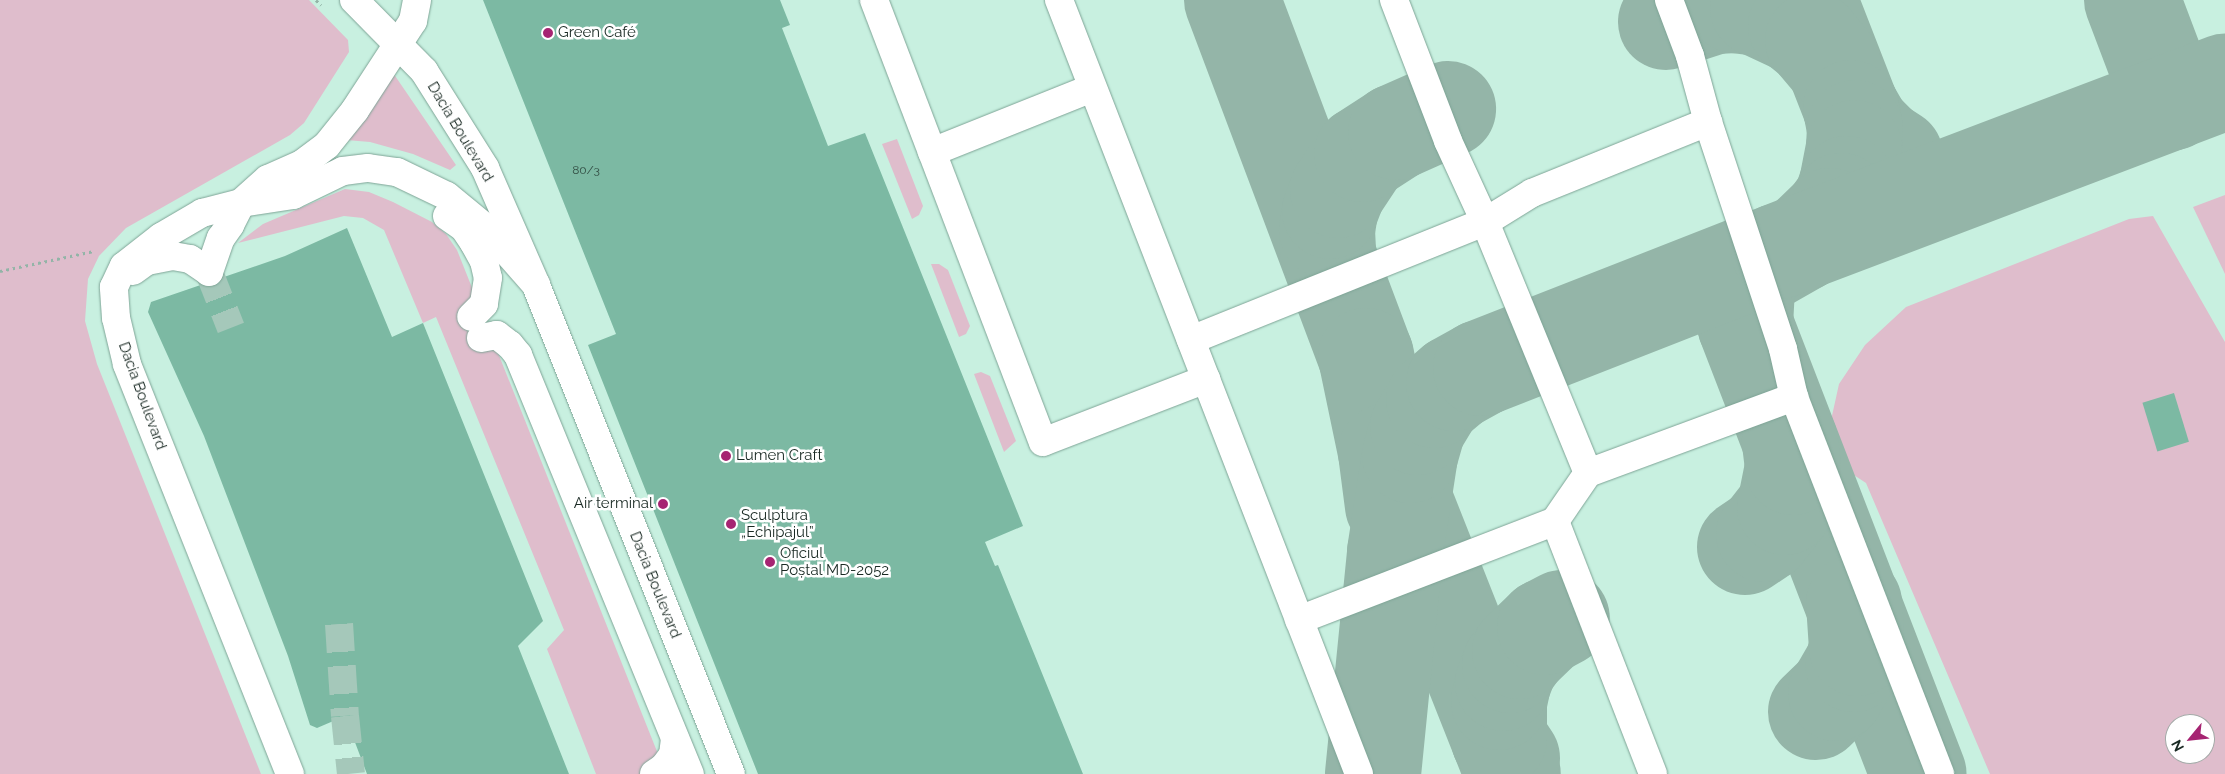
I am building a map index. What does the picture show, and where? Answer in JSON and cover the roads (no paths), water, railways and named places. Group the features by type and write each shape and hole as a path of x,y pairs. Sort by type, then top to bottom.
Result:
{"lane":[{"name":"Dacia Boulevard","path":"354,0 424,71 485,168 536,285 731,774"},
{"path":"114,288 147,261 173,256 190,259 209,272 220,238 230,226 241,203 268,180 302,164 327,145 355,110 413,21 417,0"},
{"path":"874,0 1043,442 1206,379"},
{"path":"1059,0 1359,774"},
{"path":"1394,0 1448,140 1485,222 1588,473"},
{"path":"1669,0 1690,56 1708,122 1782,349 1794,397 1940,774"},
{"path":"932,152 1092,88"},
{"path":"1191,340 1485,222 1532,193 1708,122"},
{"name":"Dacia Boulevard","path":"290,774 127,364 116,318 114,288 124,266 136,254 161,237 202,213 241,203 276,199 310,189 343,171 368,168 397,172 447,196 472,214 536,285"},
{"path":"310,189 352,182 380,186 404,193 438,209 464,228 484,262 488,278 484,304 476,328 497,335 510,345 518,355 690,774"},
{"path":"1299,620 1556,521 1588,473 1794,397"},
{"path":"1556,521 1653,774"},
{"path":"654,774 664,767 673,755 675,739"}],"tunnel":[{"path":"209,272 231,328"},
{"path":"339,624 351,774"}],"place":[{"name":"Green Café","path":"548,33"},
{"name":"Lumen Craft","path":"726,456"},
{"name":"Air terminal","path":"663,504"},
{"name":"Sculptura „Echipajul”","path":"731,524"},
{"name":"Oficiul Poștal MD-2052","path":"770,562"}]}
